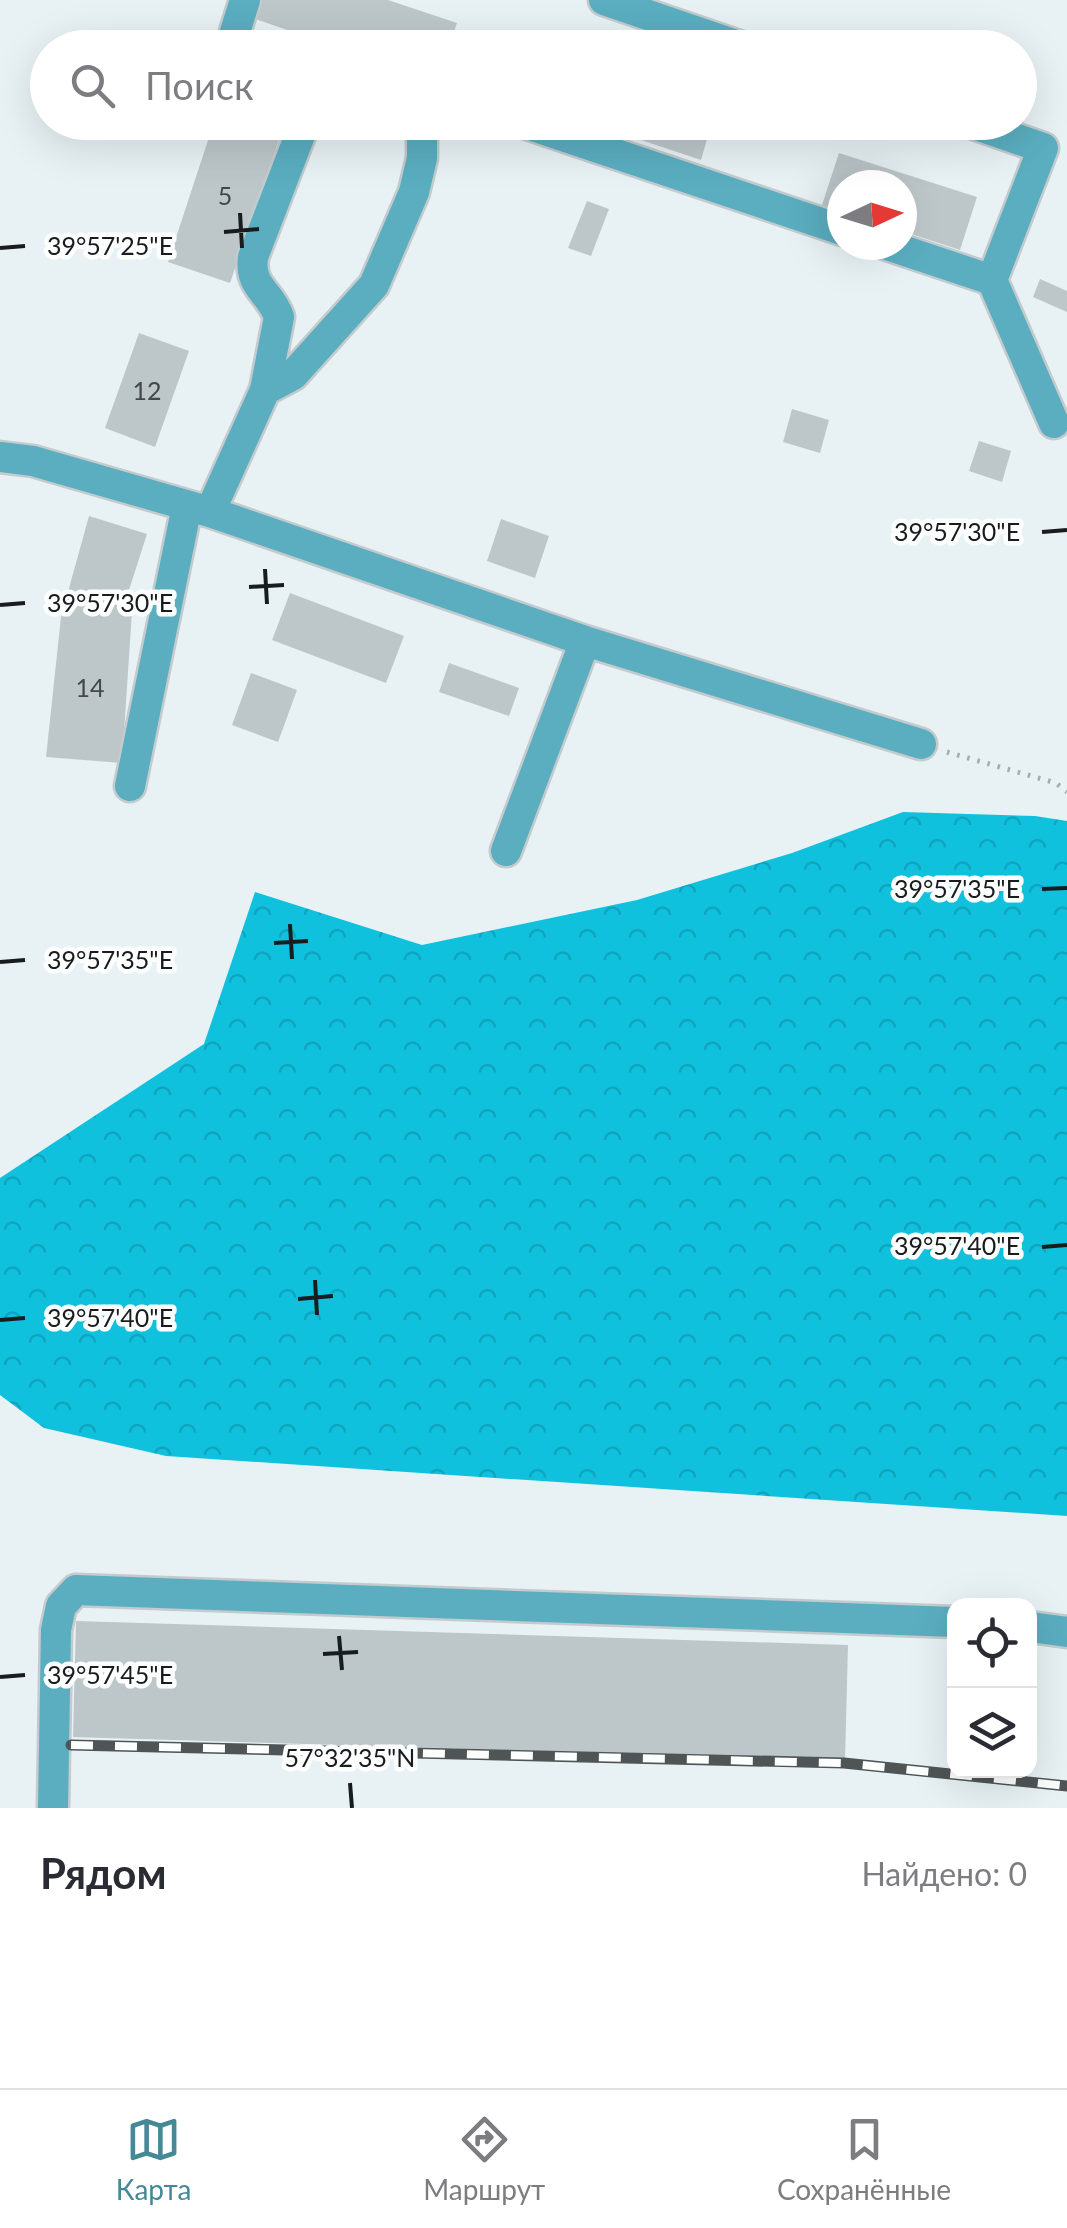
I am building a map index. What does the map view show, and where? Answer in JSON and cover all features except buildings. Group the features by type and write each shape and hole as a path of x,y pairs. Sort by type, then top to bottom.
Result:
{"street":[{"path":"235,30 244,0"},
{"path":"604,0 692,30"},
{"path":"130,786 198,509 266,390 279,317 276,306 254,282 251,272 253,257 298,140"},
{"path":"266,390 293,375 374,285 414,192 422,140"},
{"path":"574,140 827,225"},
{"path":"992,280 1055,152 1020,140"},
{"path":"917,255 992,280 1054,422"},
{"path":"0,457 33,462 198,509 585,641 921,744"},
{"path":"506,850 585,641"},
{"path":"52,1808 56,1630 61,1606 76,1590 947,1622"},
{"path":"1037,1629 1067,1632"}],"path":[{"path":"921,744 1056,783 1067,792"}],"green space":[{"path":"903,812 1035,816 1067,821 1067,1516 166,1456 44,1428 0,1395 0,1178 204,1044 255,892 422,945 637,900 792,853"}],"railway":[{"path":"71,1745 844,1763 1067,1786"}]}
